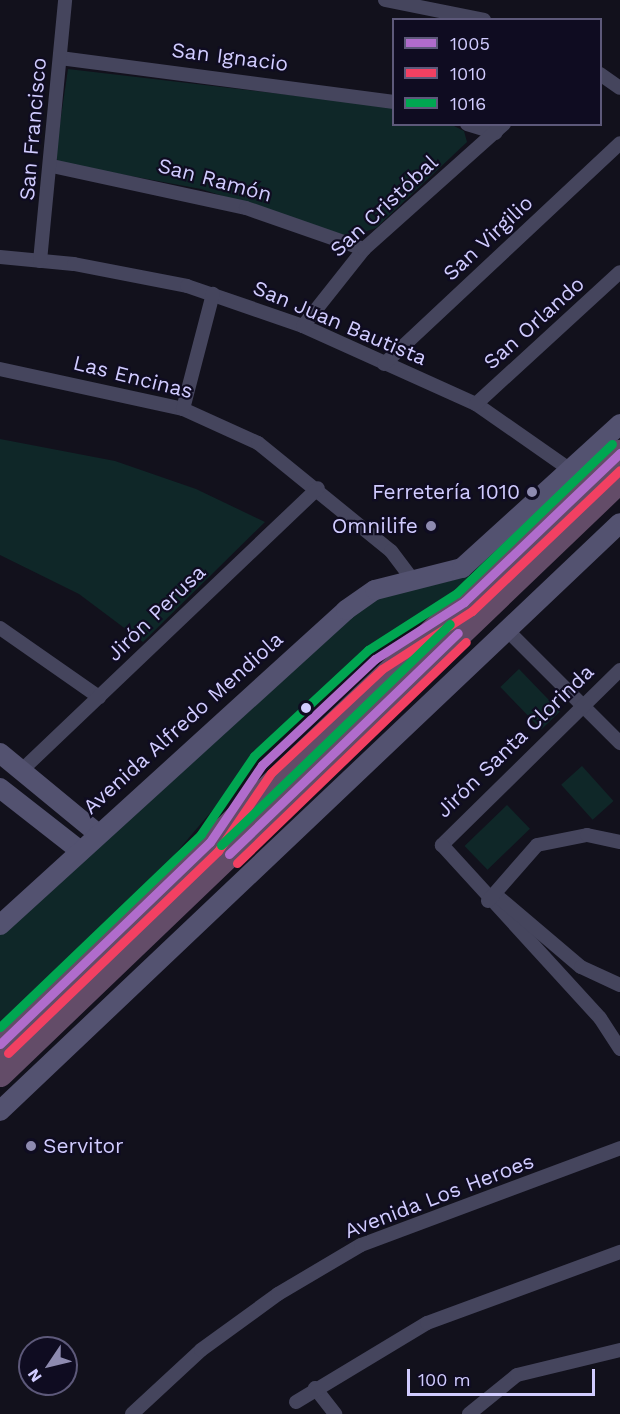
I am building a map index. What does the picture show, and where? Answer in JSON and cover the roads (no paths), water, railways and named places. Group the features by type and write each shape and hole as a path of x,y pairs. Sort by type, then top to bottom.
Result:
{"highway":[{"path":"0,1044 620,453"},
{"path":"0,1074 620,480"}],"main road":[{"path":"572,471 620,424"},
{"name":"Avenida Alfredo Mendiola","path":"0,925 79,850 346,610 375,590 462,568 481,554 572,471"},
{"path":"0,1112 620,523"},
{"path":"0,753 23,769 98,833"},
{"path":"1,789 79,850"}],"street":[{"name":"San Francisco","path":"40,261 52,166 65,0"},
{"path":"385,0 422,2 477,18"},
{"name":"San Ignacio","path":"60,58 392,102"},
{"path":"602,75 620,88"},
{"path":"480,126 500,129"},
{"name":"San Cristóbal","path":"303,326 313,307 364,249 500,129"},
{"name":"San Virgilio","path":"384,364 620,143"},
{"name":"San Ramón","path":"52,166 212,199 364,249"},
{"name":"San Juan Bautista","path":"0,257 40,261 213,294 303,326 476,404 572,471"},
{"name":"San Orlando","path":"476,404 620,272"},
{"path":"183,409 213,294"},
{"name":"Las Encinas","path":"0,369 183,409 258,443 318,488 391,551 413,580"},
{"name":"Jirón Perusa","path":"23,769 318,488"},
{"path":"0,628 99,697"},
{"path":"507,630 620,743"},
{"name":"Jirón Santa Clorinda","path":"492,898 442,845 620,670"},
{"path":"492,898 526,853 550,840 587,835 620,842"},
{"path":"492,898 581,967 620,985"},
{"path":"492,898 600,1018 620,1049"},
{"name":"Avenida Los Heroes","path":"132,1414 221,1336 278,1294 361,1245 620,1148"},
{"path":"296,1402 315,1388 427,1323 620,1252"},
{"path":"469,1414 517,1375 620,1350"},
{"path":"315,1388 336,1414"}],"place":[{"name":"Ferretería 1010","path":"532,492"},
{"name":"Omnilife","path":"431,526"},
{"name":"Servitor","path":"31,1146"}]}
